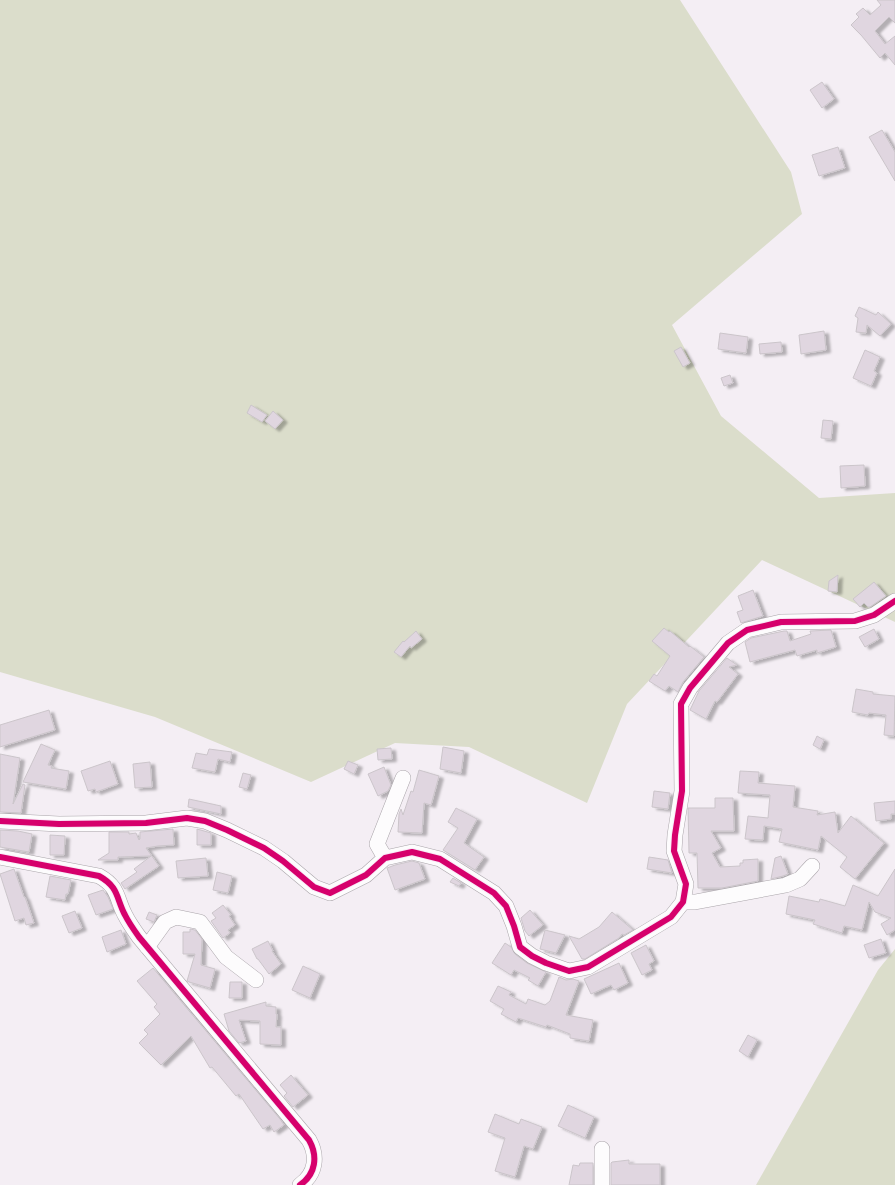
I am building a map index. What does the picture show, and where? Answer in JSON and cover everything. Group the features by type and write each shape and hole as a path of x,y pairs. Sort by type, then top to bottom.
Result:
{"street":[{"path":"0,822 59,824 146,823 187,818 205,821 264,848 284,861 314,887 330,893 366,875 386,858 412,852 440,860 494,892 506,906 520,947 532,956 546,963 569,971 588,967 671,917 683,902 686,884 674,851 682,791 680,704 690,688 728,644 747,630 781,622 855,621 874,615 895,601"},
{"path":"386,858 377,844 403,778"},
{"path":"0,857 99,876 112,886 116,892 125,916 139,937 309,1140 314,1151 314,1164 310,1175 300,1185"},
{"path":"683,902 695,902 786,885 800,879 812,866"},
{"path":"147,947 165,922 176,916 200,922 226,957 256,980"},
{"path":"602,1149 602,1185"}],"green space":[{"path":"0,0 680,0 791,172 802,214 672,325 721,416 819,498 895,493 895,622 762,560 627,704 587,803 469,747 395,743 311,782 155,717 0,672"},
{"path":"895,949 895,1185 756,1185 878,970"}],"building":[{"path":"877,0 895,0 895,23 889,17 875,31 885,44 895,36 895,65 885,53 880,58 851,25 859,17 856,14 863,8 870,15 881,5"},
{"path":"822,82 834,99 822,108 810,90"},
{"path":"882,130 895,152 895,181 869,137"},
{"path":"838,147 845,168 819,176 812,155"},
{"path":"859,307 876,315 878,312 891,324 880,336 867,325 866,333 856,332 858,318 855,316"},
{"path":"824,331 826,350 801,354 799,335"},
{"path":"720,333 748,337 746,353 718,349"},
{"path":"781,342 782,352 760,354 759,344"},
{"path":"681,347 690,363 683,367 674,351"},
{"path":"865,350 880,357 874,371 877,373 871,386 853,378"},
{"path":"730,375 733,383 724,386 721,378"},
{"path":"251,405 267,415 262,422 247,413"},
{"path":"273,411 283,420 275,429 265,421"},
{"path":"823,420 833,421 831,439 821,438"},
{"path":"864,465 865,486 841,488 840,466"},
{"path":"838,575 837,592 828,591 829,581"},
{"path":"874,582 886,596 870,607 864,603 860,607 853,599"},
{"path":"753,590 763,616 741,623 737,612 743,610 738,596"},
{"path":"664,628 704,657 683,682 678,692 669,686 665,691 649,681 654,674 657,676 670,656 652,641"},
{"path":"874,629 879,639 865,647 859,637"},
{"path":"831,630 836,647 817,653 817,650 797,656 795,650 750,662 745,642 751,638 787,631 790,641 811,634 810,631"},
{"path":"416,631 422,639 411,648 410,646 401,657 394,652 403,641 404,642"},
{"path":"727,658 737,665 729,667 738,674 717,702 715,701 706,719 690,710 699,691"},
{"path":"856,689 873,692 873,694 895,696 894,736 884,735 886,715 869,713 868,715 852,712"},
{"path":"49,710 55,730 0,747 0,725"},
{"path":"817,736 824,740 820,749 813,745"},
{"path":"41,744 55,750 48,765 52,766 51,768 69,771 66,789 23,782"},
{"path":"443,747 464,751 461,773 440,769"},
{"path":"391,748 392,759 378,760 377,749"},
{"path":"209,749 232,752 230,762 218,759 215,772 192,768 196,753 207,755"},
{"path":"0,754 20,758 13,804 23,784 25,785 21,813 0,812"},
{"path":"110,761 118,784 96,792 95,789 88,791 81,771"},
{"path":"348,761 358,765 354,774 344,769"},
{"path":"150,762 152,787 135,788 133,764"},
{"path":"384,767 391,785 388,791 378,796 368,774"},
{"path":"419,770 439,776 431,805 424,803 422,833 398,832 399,814 401,809 403,815 411,791 413,792"},
{"path":"740,771 759,772 758,783 795,786 793,807 818,811 817,815 835,812 838,833 851,816 884,843 855,879 840,867 847,857 821,836 818,850 779,842 782,829 764,826 763,840 745,839 748,816 768,818 770,795 738,793"},
{"path":"243,773 251,775 247,789 239,787"},
{"path":"654,791 670,793 668,809 652,807"},
{"path":"715,798 733,798 734,831 711,831 721,848 712,853 720,867 740,866 740,863 743,863 743,860 758,859 758,881 722,888 698,888 697,853 689,853 688,808 715,808"},
{"path":"189,799 221,806 221,814 188,807"},
{"path":"895,801 895,814 891,814 891,819 876,821 874,803"},
{"path":"456,808 477,819 464,843 484,857 475,870 443,850 458,828 448,822"},
{"path":"173,829 174,845 146,848 159,866 125,889 121,883 137,872 134,869 151,856 118,857 118,860 98,860 109,853 109,832 129,832 129,834 136,833 139,840 140,832"},
{"path":"197,829 211,833 211,845 197,845"},
{"path":"0,830 18,831 32,834 29,852 0,847"},
{"path":"50,835 65,836 64,855 50,855"},
{"path":"781,856 788,874 771,879 775,858"},
{"path":"649,857 668,860 672,873 647,869"},
{"path":"206,858 208,876 178,878 176,861"},
{"path":"412,861 419,863 425,879 395,890 387,868"},
{"path":"14,869 34,923 26,925 24,918 15,921 0,874"},
{"path":"895,869 895,930 887,935 881,924 891,918 875,912 869,902 862,930 844,926 842,933 813,924 815,920 786,914 789,896 819,902 820,899 845,906 853,885 878,896"},
{"path":"217,872 232,876 228,893 213,890"},
{"path":"50,876 71,880 65,900 46,897"},
{"path":"453,878 461,883 459,886 450,882"},
{"path":"103,890 113,909 96,915 88,895"},
{"path":"223,905 231,915 229,916 235,925 228,930 230,933 223,938 211,921 216,918 212,913"},
{"path":"530,910 543,925 529,936 525,931 521,918"},
{"path":"75,911 82,928 69,933 62,916"},
{"path":"149,912 157,915 154,922 146,919"},
{"path":"612,912 633,930 624,935 622,934 619,938 585,959 582,959 569,936 579,939 599,927"},
{"path":"190,929 195,930 202,939 201,965 215,969 210,988 187,981 195,954 183,954 183,932 190,932"},
{"path":"121,930 126,944 107,952 102,937"},
{"path":"545,930 565,935 556,953 540,949"},
{"path":"881,939 886,953 869,958 864,945"},
{"path":"268,941 272,951 281,964 269,974 257,959 252,949"},
{"path":"505,943 511,947 515,954 527,963 546,972 538,986 528,980 530,978 514,970 511,975 492,963"},
{"path":"646,945 654,961 649,964 652,970 642,975 631,953"},
{"path":"619,963 628,983 614,990 611,985 591,994 584,979"},
{"path":"303,966 320,974 310,998 292,990"},
{"path":"153,968 284,1125 274,1132 270,1125 263,1129 239,1094 236,1096 212,1067 210,1068 191,1036 161,1065 139,1043 148,1034 144,1030 160,1014 154,1007 157,1004 137,981"},
{"path":"559,977 566,980 573,979 579,981 566,1015 593,1020 589,1041 570,1038 570,1034 547,1025 546,1027 518,1018 516,1022 501,1014 504,1009 490,1001 498,986 511,992 509,995 526,1004 528,999 545,1005 550,1001"},
{"path":"230,982 242,982 242,998 229,998"},
{"path":"266,1002 266,1006 276,1007 276,1027 281,1027 281,1045 260,1044 260,1021 239,1020 246,1041 239,1043 229,1031 224,1014"},
{"path":"748,1035 757,1040 748,1057 739,1051"},
{"path":"291,1075 308,1095 293,1107 284,1096 287,1093 280,1085"},
{"path":"568,1105 594,1117 585,1138 558,1126"},
{"path":"495,1114 519,1124 521,1119 542,1127 533,1149 524,1146 515,1177 495,1171 505,1138 488,1132"},
{"path":"629,1160 629,1164 660,1164 660,1185 611,1185 611,1163"},
{"path":"580,1163 593,1163 593,1185 569,1185 573,1165 579,1166"}],"cycle path":[{"path":"0,821 59,824 146,823 187,818 205,821 264,848 283,861 314,887 330,893 366,875 385,858 412,852 440,859 494,893 506,906 520,947 532,956 546,963 569,971 588,967 671,917 683,902 686,884 674,851 682,791 681,704 690,688 728,643 747,630 781,622 855,621 874,615 895,601"},
{"path":"0,857 99,876 110,884 116,893 122,909 139,937 309,1140 314,1152 314,1164 309,1176 300,1185"}]}
